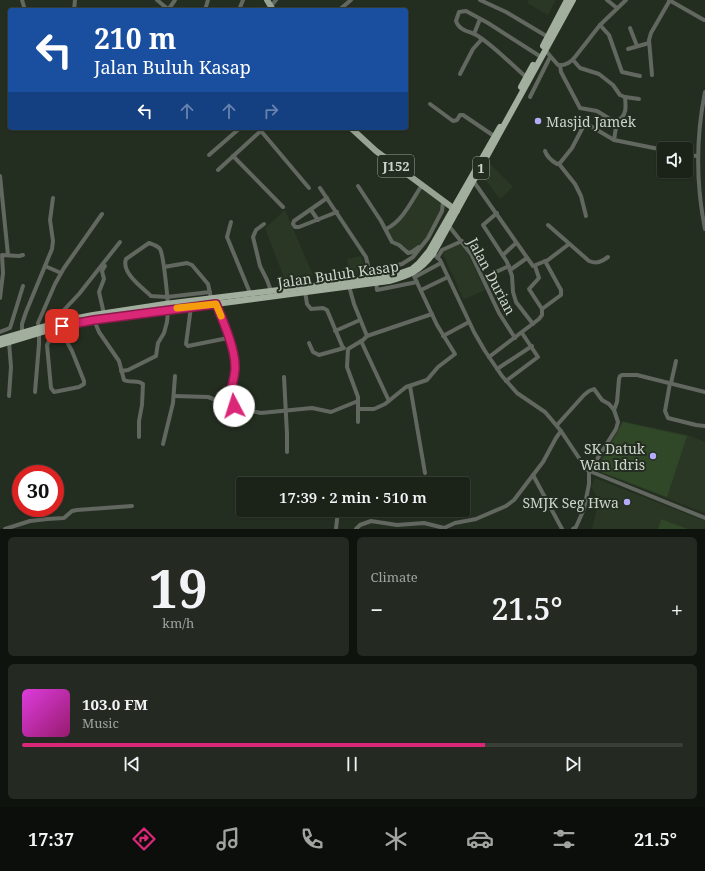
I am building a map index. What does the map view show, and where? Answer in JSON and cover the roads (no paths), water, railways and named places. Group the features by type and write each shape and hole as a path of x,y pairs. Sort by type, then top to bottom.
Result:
{"highway":[{"name":"Jalan Buluh Kasap","path":"0,339 22,333 39,331 51,332 80,322 177,305 211,295 271,291 395,275 412,268 433,254 567,0"},
{"name":"Jalan Buluh Kasap","path":"177,305 191,306 216,304 349,286 372,277 401,278 414,276 433,254 449,226 455,210 474,182 573,0"},
{"name":"Jalan Buluh Kasap","path":"0,345 60,322 104,314 166,307"}],"main road":[{"path":"267,0 272,8"},
{"name":"J152","path":"353,130 376,151 455,210"}],"street":[{"path":"157,0 166,8"},
{"path":"272,8 276,0"},
{"path":"341,8 351,0"},
{"path":"480,0 506,12 548,36"},
{"path":"606,0 617,8"},
{"path":"560,65 565,65 573,60 600,25 626,0"},
{"path":"652,75 649,43 651,33 670,0 704,20"},
{"path":"526,76 500,52 474,34 459,27 456,18 459,12 463,10 480,18 538,55"},
{"path":"474,34 480,18"},
{"path":"600,25 609,35 622,72 640,76"},
{"path":"630,28 636,46"},
{"path":"460,74 473,49 482,39"},
{"path":"628,49 649,43"},
{"path":"545,50 550,57 560,65 561,72 580,108 596,111 616,121"},
{"path":"530,96 550,57"},
{"path":"573,60 580,68 599,74 613,85 620,95 640,99"},
{"path":"705,92 698,156 698,181 705,229"},
{"path":"616,121 625,113 625,97"},
{"path":"430,104 453,121 457,120 460,115 463,115 494,136"},
{"path":"614,140 616,121"},
{"path":"559,164 563,161 572,148 586,124 590,124 614,140 657,149"},
{"path":"209,155 238,130"},
{"path":"218,170 260,130"},
{"path":"262,130 309,188"},
{"path":"545,151 548,157 555,163 559,164 575,184 581,196 586,216"},
{"path":"233,156 283,207"},
{"path":"693,156 698,156"},
{"path":"0,176 8,255"},
{"path":"474,182 497,213 531,265 535,266 539,278 529,289 542,309 542,315 533,324 489,357"},
{"path":"386,229 398,221 422,185"},
{"path":"358,186 386,229 392,242 408,253 422,245"},
{"path":"320,188 366,257 377,290 417,282"},
{"path":"22,333 22,324 26,312 52,249 53,242 50,220 53,198"},
{"path":"328,198 294,221 293,224 295,227 299,228 337,212"},
{"path":"372,277 408,261 428,238 442,211 443,201"},
{"path":"311,210 318,220"},
{"path":"497,213 482,225 503,255 509,268 516,302 533,324"},
{"path":"35,392 39,344 38,323 54,284 102,214"},
{"path":"231,222 227,237 250,293"},
{"path":"264,224 256,230 253,237 260,266 271,291"},
{"path":"548,225 569,244 577,249 588,261 594,263 608,257"},
{"name":"Jalan Durian","path":"449,226 472,255 500,313 515,338"},
{"path":"462,241 433,254 441,263 480,344 506,381 520,396 545,412 557,425 584,468 589,472 619,482 705,518"},
{"path":"60,322 62,312 74,300 120,242"},
{"path":"121,371 128,370 156,356 158,343 167,322 167,297 164,267 160,249 150,243 125,261 126,268 131,276 151,296 167,297 211,295 208,284 190,263 164,267"},
{"path":"503,255 516,243"},
{"path":"535,266 545,261 569,244"},
{"path":"0,298 3,273 2,256 4,254 19,256 23,255"},
{"path":"482,278 509,268 527,258"},
{"path":"542,309 562,293 545,261"},
{"path":"104,314 99,292 104,278 102,272 106,265 105,262"},
{"path":"358,409 374,409 389,401 402,390 427,380 442,364 454,355 454,352 443,336 414,276 441,263"},
{"path":"45,266 61,273"},
{"path":"421,290 448,277"},
{"path":"0,332 10,328 23,286"},
{"path":"349,286 354,304 367,336"},
{"path":"305,292 309,308 313,310 325,308 343,348"},
{"path":"216,304 228,338 235,366 231,397 232,404"},
{"path":"191,306 186,344 188,346 228,338"},
{"path":"309,343 313,352 318,355 343,348 348,349 367,336 432,314"},
{"path":"94,320 97,329 119,361 122,378 125,381 139,382 143,386 139,421 139,437"},
{"path":"335,331 360,320"},
{"path":"65,337 51,332 48,345 51,388 54,392 79,387 84,381 65,337 67,331 79,326 80,322"},
{"path":"443,336 469,322"},
{"path":"506,381 538,358 539,355 522,333"},
{"path":"361,341 389,401"},
{"path":"8,396 11,367 9,342"},
{"path":"497,369 532,346"},
{"path":"348,349 347,367 357,392 358,422"},
{"path":"676,362 665,411 668,418 705,426"},
{"path":"614,410 617,402 620,376 637,375 705,392"},
{"path":"163,444 174,396 175,376"},
{"path":"284,377 287,452"},
{"path":"410,386 413,396 425,473"},
{"path":"557,425 578,401 592,389 595,390 602,400 609,404 614,410 618,419 618,424 589,472 589,484 584,509 575,528"},
{"path":"174,396 208,397 227,404 232,404 237,408 266,413 312,408 331,412 358,401"},
{"path":"356,529 360,525 371,521 397,525 424,523 444,528 455,523 476,519 511,503 543,462 557,436 562,431"},
{"path":"533,475 562,529"},
{"path":"5,529 30,521 64,518 77,510 132,506"},
{"path":"336,529 337,517"}],"place":[{"name":"Masjid Jamek","path":"538,121"},
{"name":"SK Datuk Wan Idris","path":"653,456"},
{"name":"SMJK Seg Hwa","path":"627,502"}]}
